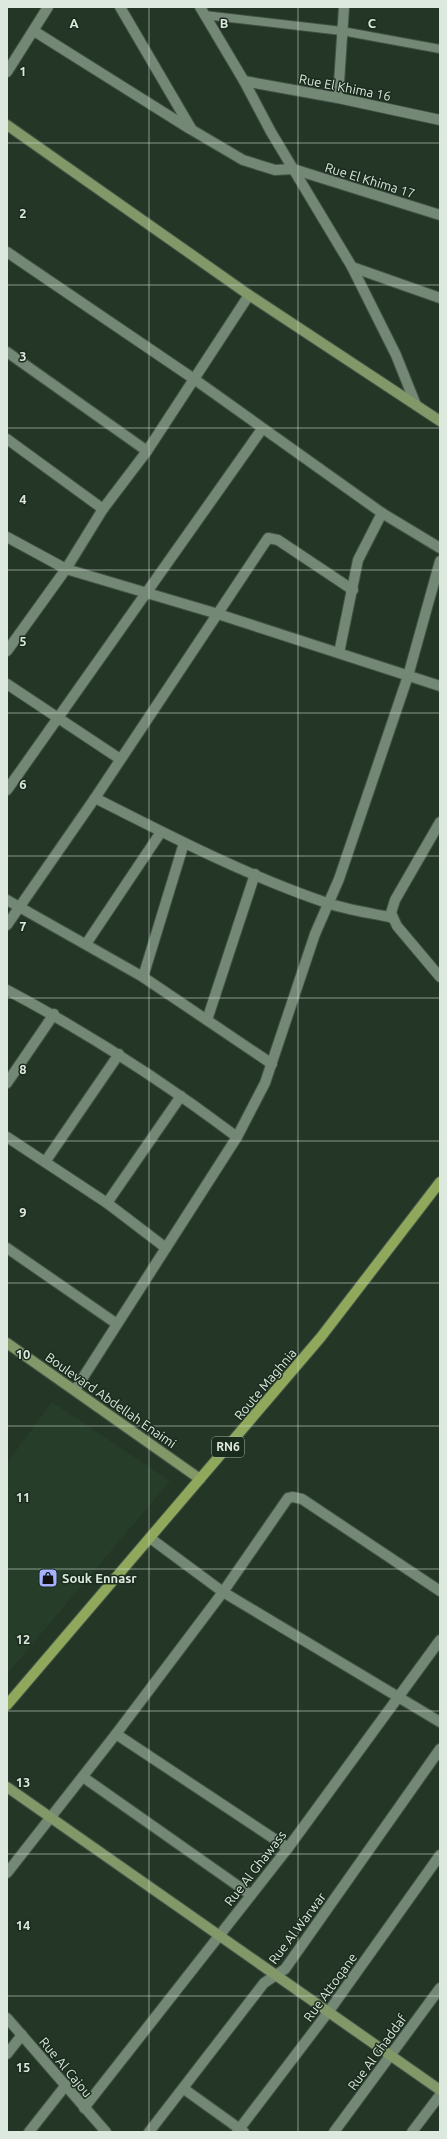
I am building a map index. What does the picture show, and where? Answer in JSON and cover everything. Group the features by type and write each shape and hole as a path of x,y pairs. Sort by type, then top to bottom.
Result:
{"main road":[{"name":"Route Maghnia","path":"7,1705 321,1337 440,1182"}],"street":[{"path":"7,72 48,7"},
{"path":"120,7 192,130"},
{"path":"338,98 344,7"},
{"path":"202,11 244,81 293,169 352,267 396,355 416,405"},
{"name":"Rue El Khima 17","path":"34,31 192,130 243,160 275,170 293,169 440,215"},
{"name":"Rue El Khima 16","path":"244,81 338,98 440,120"},
{"path":"7,125 249,295 440,421"},
{"path":"7,252 194,379 262,429 382,513 440,548"},
{"path":"352,267 440,298"},
{"path":"7,651 66,570 103,509 146,451 249,295"},
{"path":"7,352 146,451"},
{"path":"7,790 57,717 262,429"},
{"path":"7,439 103,509"},
{"path":"339,653 358,560 382,513"},
{"path":"7,537 66,570 218,614 440,686"},
{"path":"7,925 95,798 269,538 278,540 353,590"},
{"path":"74,1390 252,1113 272,1064 315,934 354,838 408,676 440,562"},
{"path":"7,684 120,759"},
{"path":"95,798 184,843 328,904 393,918"},
{"path":"440,822 395,900 391,913 397,926 440,977"},
{"path":"86,944 161,832"},
{"path":"143,977 184,843"},
{"path":"207,1020 255,874"},
{"path":"7,900 143,977 272,1064"},
{"path":"7,990 54,1014 119,1054 181,1096 237,1137"},
{"path":"7,1083 54,1014"},
{"path":"45,1162 119,1054"},
{"path":"107,1204 181,1096"},
{"path":"7,1137 107,1204 166,1248"},
{"path":"7,1248 116,1324"},
{"name":"Boulevard Abdellah Enaimi","path":"7,1343 200,1479"},
{"path":"7,1873 83,1778 224,1592 285,1502 292,1497 302,1499 440,1591"},
{"path":"150,1538 224,1592 440,1722"},
{"name":"Rue Al Ghawass","path":"84,2108 288,1848 440,1640"},
{"path":"116,1734 288,1848"},
{"name":"Rue Al Warwar","path":"149,2132 184,2089 264,1983 277,1976 290,1963 440,1749"},
{"path":"83,1778 251,1895"},
{"path":"7,1788 329,2011 440,2090"},
{"name":"Rue Attoqane","path":"240,2131 329,2011 440,1855"},
{"name":"Rue Al Ghaddaf","path":"334,2132 440,1988"},
{"name":"Rue Al Cajou","path":"7,2018 106,2132"},
{"path":"7,2054 22,2035"},
{"path":"29,2132 66,2085"},
{"path":"184,2089 240,2131"},
{"path":"412,2132 440,2095"}],"lane":[{"path":"202,11 342,31 440,49"}],"shaded area":[{"name":"Souk Ennasr","path":"52,1402 170,1481 7,1674 7,1463"}],"place":[{"name":"Souk Ennasr","path":"48,1578"}]}
